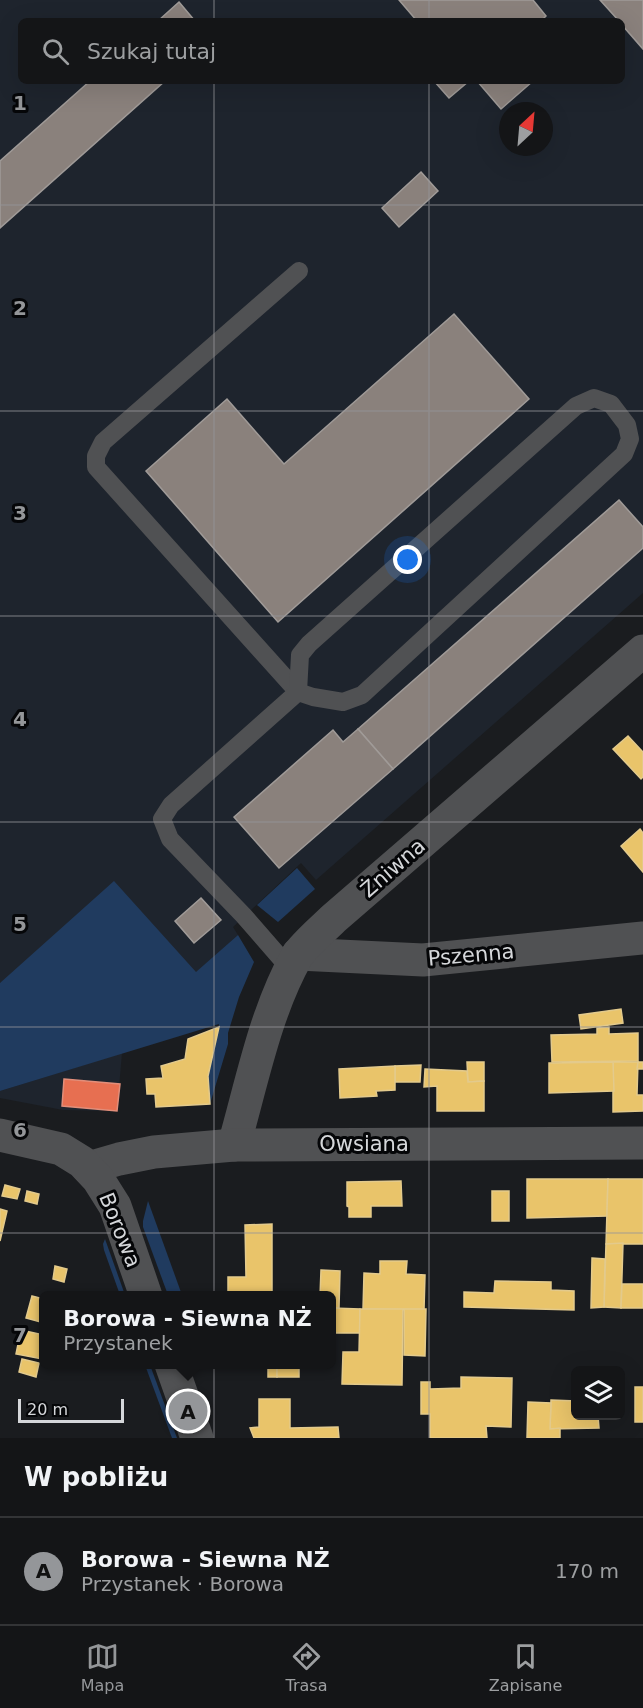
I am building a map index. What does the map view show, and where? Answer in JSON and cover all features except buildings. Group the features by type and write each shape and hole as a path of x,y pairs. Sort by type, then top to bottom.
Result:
{"street":[{"name":"Żniwna","path":"234,1145 255,1066 275,1005 295,962 333,920 643,651"},
{"name":"Pszenna","path":"295,962 423,960 643,938"},
{"name":"Borowa","path":"0,1135 61,1149 88,1168 115,1206 144,1291"},
{"name":"Owsiana","path":"88,1168 145,1153 234,1145 643,1143"},
{"path":"172,1369 198,1438"}],"lane":[{"path":"295,962 244,916 170,839 162,819 171,805 298,692 300,655 309,644 576,406 594,398 611,404 627,425 630,439 624,454 362,695 343,702 298,692 96,467 96,456 103,442 300,271"}],"shaded area":[{"path":"0,0 643,0 643,593 316,880 301,863 233,927 238,935 196,973 0,983"},
{"path":"297,868 315,889 278,922 257,905"},
{"path":"114,881 196,972 238,935 254,962 239,997 210,1104 208,1076 219,1024 0,1091 0,983"},
{"path":"122,1053 117,1111 63,1110 0,1098 0,1091"},
{"path":"148,1201 181,1291 167,1291 143,1227"},
{"path":"105,1239 124,1291 119,1291 103,1244"},
{"path":"146,1369 151,1369 177,1438 172,1438"}],"place":[{"name":"Borowa - Siewna NŻ","path":"188,1411"}]}
